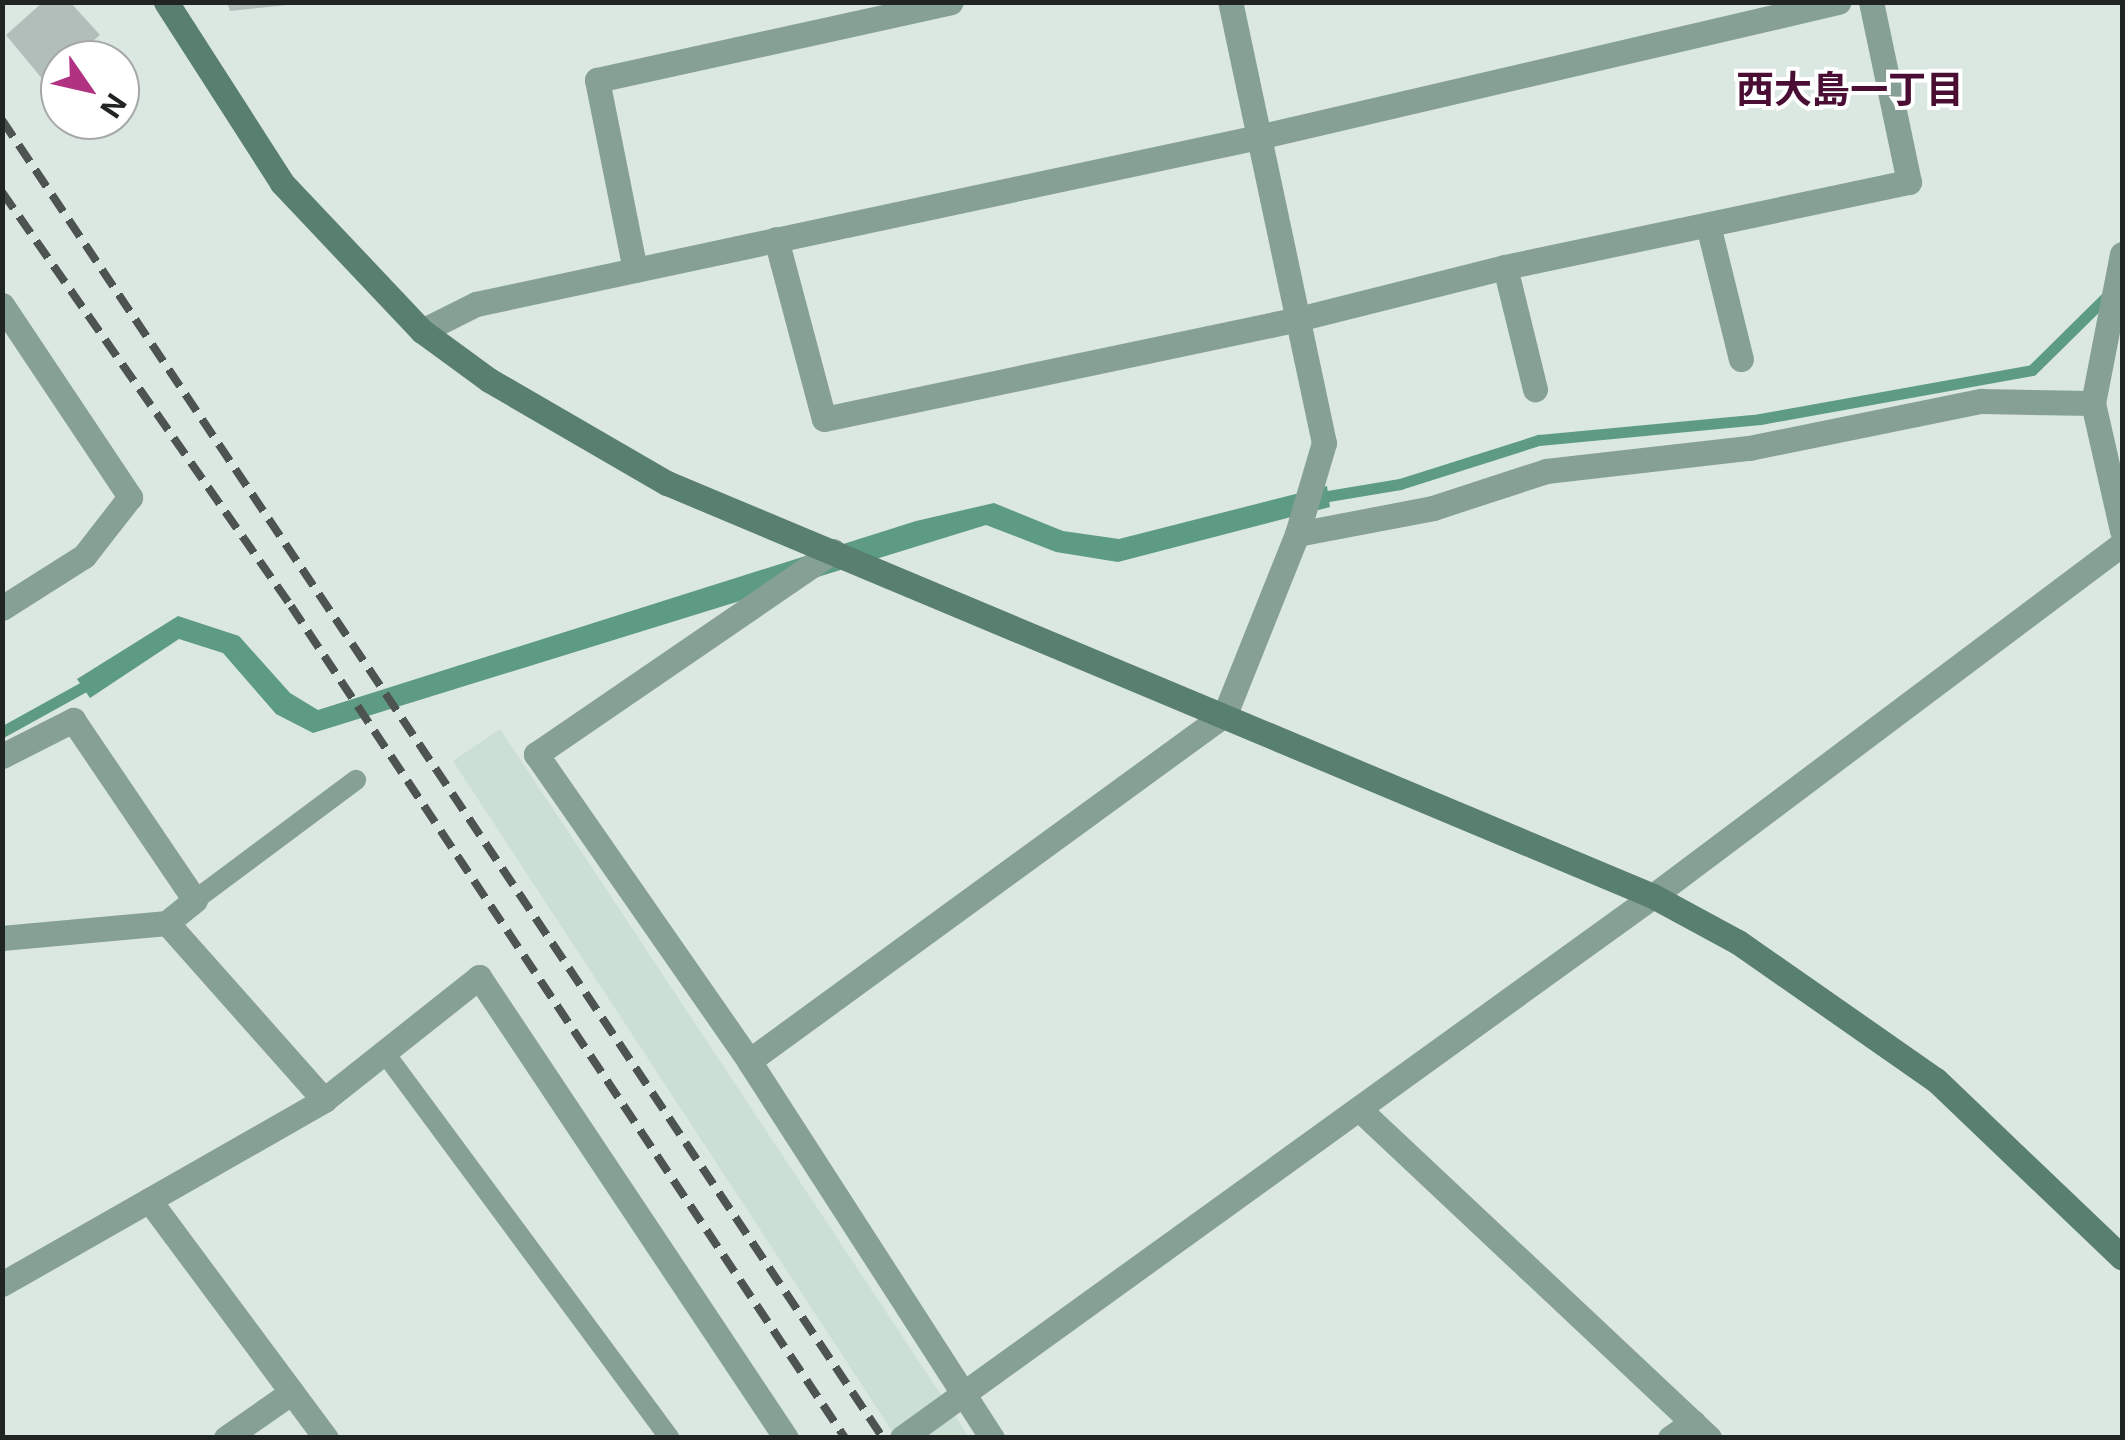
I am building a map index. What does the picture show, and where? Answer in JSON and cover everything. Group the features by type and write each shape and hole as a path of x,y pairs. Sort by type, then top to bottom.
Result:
{"street":[{"path":"166,2 282,183 422,330 578,437 667,483 1653,896 1738,942 1936,1080 2122,1258"},
{"path":"635,270 596,80 951,2"},
{"path":"749,1061 1225,714 1297,534 1324,444 1230,2"},
{"path":"422,330 476,304 1258,137 1838,2"},
{"path":"776,239 824,419 1298,319 1505,267 1909,182 1871,2"},
{"path":"1708,225 1741,359"},
{"path":"2122,254 2093,403 2122,531"},
{"path":"1505,267 1535,389"},
{"path":"2,608 84,556 130,497 6,320"},
{"path":"1297,534 1433,508 1546,472 1749,448 1981,401 2093,403"},
{"path":"902,1438 1653,896 2122,544"},
{"path":"833,552 536,754 749,1061 992,1438"},
{"path":"2,756 73,720 196,900 167,923 2,938"},
{"path":"167,923 324,1100"},
{"path":"2,1284 324,1100 478,977 786,1438"},
{"path":"1358,1109 1701,1430"},
{"path":"149,1200 326,1438"},
{"path":"226,1438 292,1392"},
{"path":"1670,1438 1701,1430"}],"lane":[{"path":"196,900 356,780"},
{"path":"384,1052 670,1438"}],"shaded area":[{"path":"1327,486 1330,507 1118,562 1056,552 986,525 313,733 276,714 223,653 179,639 90,698 77,679 178,616 239,636 290,693 318,710 916,521 994,503 1063,531 1119,539"},
{"path":"500,729 969,1437 896,1437 453,761"}],"building":[{"path":"43,2 70,2 100,35 94,40 40,40 40,76 6,35"},
{"path":"227,2 287,2 287,5 230,11"}],"waterway":[{"path":"1328,496 1400,484 1539,440 1760,419 2032,370 2107,296"},
{"path":"2,732 96,680"}],"railway":[{"path":"2,120 883,1438"},
{"path":"2,192 291,606 845,1438"}],"district":[{"name":"西大島一丁目","path":"1850,90"}]}
